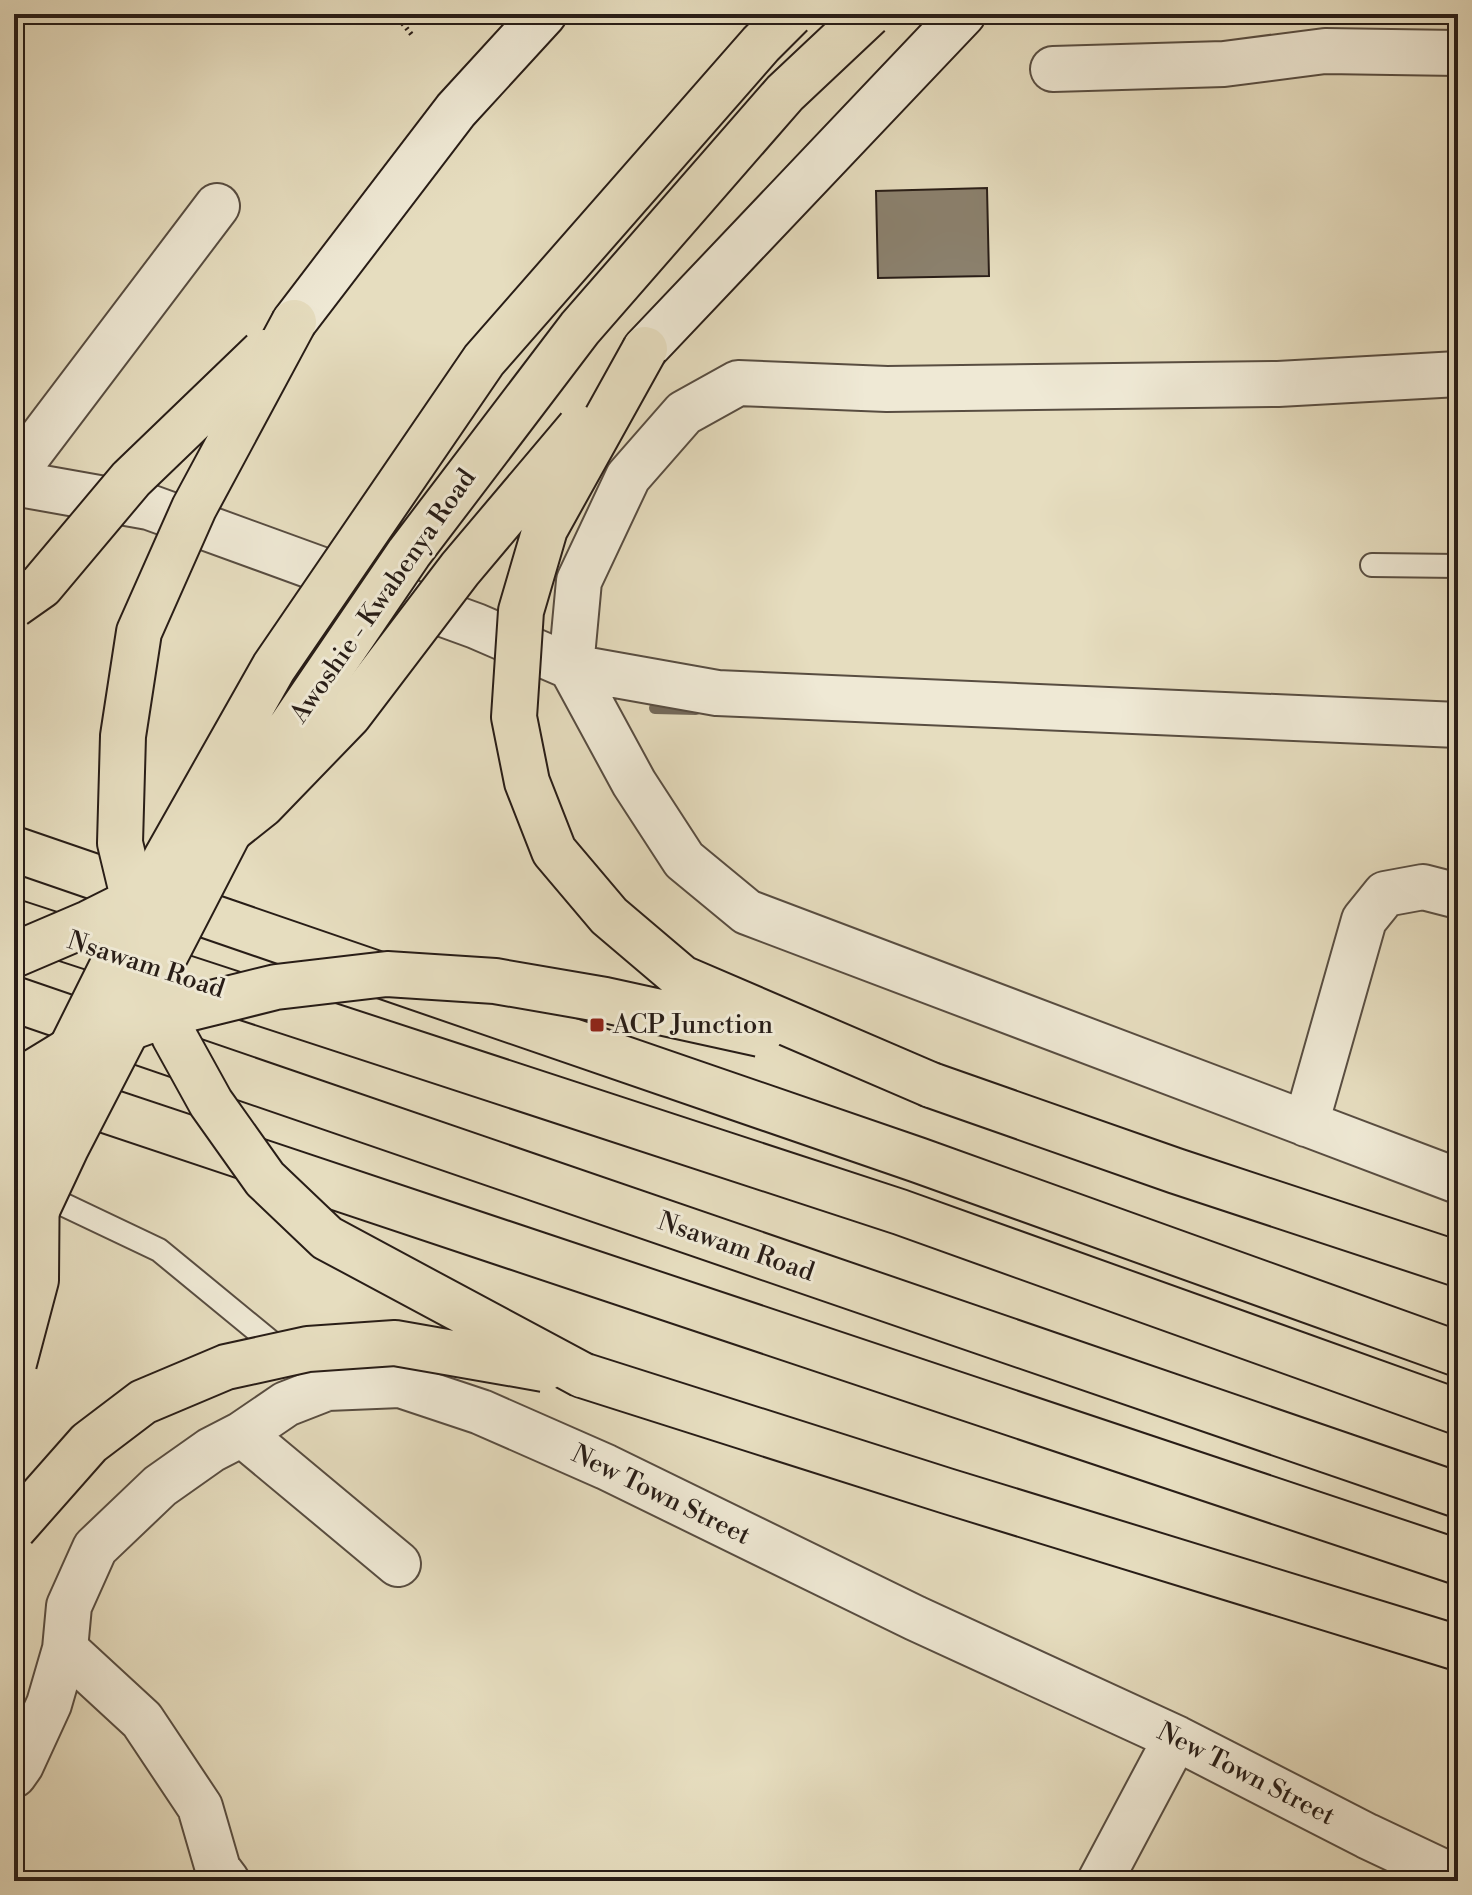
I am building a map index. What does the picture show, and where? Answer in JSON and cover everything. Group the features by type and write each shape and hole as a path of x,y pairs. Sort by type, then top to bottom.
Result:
{"main road":[{"name":"Awoshie - Kwabenya Road","path":"14,1163 166,858 274,667 484,360 761,44 791,14"},
{"name":"Awoshie - Kwabenya Road","path":"14,1259 66,1148 260,772 400,566 580,328 785,93 869,14"},
{"path":"14,605 41,586 131,479 294,322"},
{"path":"294,322 194,508 139,632 123,736 120,843 147,955 174,1036 211,1103 265,1179 327,1238 582,1375"},
{"path":"14,955 155,890 262,805 349,715 460,569 645,349"},
{"path":"645,349 545,529 521,611 514,717 527,782 554,851 609,916 682,978 931,1085"},
{"path":"14,849 918,1160 1458,1354"},
{"name":"Nsawam Road","path":"14,922 900,1212 1458,1412"},
{"path":"14,1083 73,1048 171,1013 276,987 387,974 495,981 605,1000 750,1031 931,1085 1176,1171 1458,1264"},
{"name":"Nsawam Road","path":"14,999 1458,1495"},
{"path":"14,1083 37,1159 36,1280 14,1363"},
{"path":"14,1083 1458,1562"},
{"path":"14,1528 89,1443 143,1402 226,1367 308,1349 395,1343 582,1375 1458,1648"}],"street":[{"path":"294,322 456,110 544,14"},
{"path":"645,349 963,14"},
{"path":"1053,69 1224,64 1324,33 1458,53"},
{"path":"14,474 217,206"},
{"path":"1458,374 1278,384 887,389 738,383 684,413 628,477 579,581 571,667 634,783 684,860 747,912 1458,1181"},
{"path":"14,483 149,507 476,626 571,667 717,693 1458,725"},
{"path":"1306,1124 1364,920 1385,894 1423,887 1458,896"},
{"name":"New Town Street","path":"14,1775 49,1704 65,1649 69,1606 95,1548 160,1486 286,1404 327,1388 400,1385 481,1412 606,1467 915,1618 1176,1738 1458,1879"},
{"path":"242,1434 398,1564"},
{"path":"65,1649 142,1720 200,1807 218,1869 227,1881"},
{"path":"1100,1881 1176,1738"}],"lane":[{"path":"1372,565 1458,566"},
{"path":"14,1182 159,1250 327,1388"}],"path":[{"path":"395,14 412,35"}],"building":[{"path":"987,188 989,276 878,278 876,191"}],"waterway":[{"path":"655,708 696,709"}],"place":[{"name":"ACP Junction","path":"597,1025"}]}
